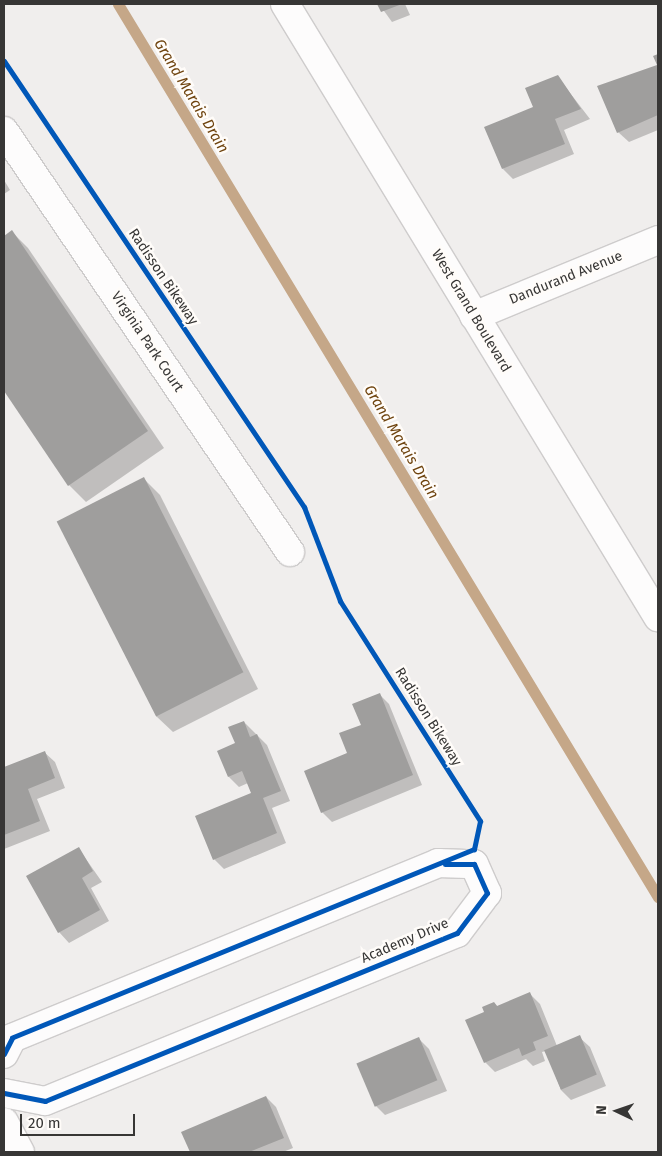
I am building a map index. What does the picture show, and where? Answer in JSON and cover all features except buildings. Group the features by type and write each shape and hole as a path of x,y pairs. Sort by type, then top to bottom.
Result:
{"street":[{"name":"West Grand Boulevard","path":"284,4 658,617"},
{"name":"Virginia Park Court","path":"4,131 290,552"},
{"name":"Dandurand Avenue","path":"474,316 658,240"},
{"name":"Academy Drive","path":"4,1054 12,1038 438,863 474,864 487,893 456,933 45,1101 4,1093"},
{"path":"4,1122 20,1152"}],"waterway":[{"name":"Grand Marais Drain","path":"118,4 658,897"}],"cycle path":[{"name":"Radisson Bikeway","path":"4,61 304,507 340,601 480,821 474,849 12,1038 4,1054"},
{"path":"4,1093 45,1101 457,933 487,893 474,864 445,864"}]}
